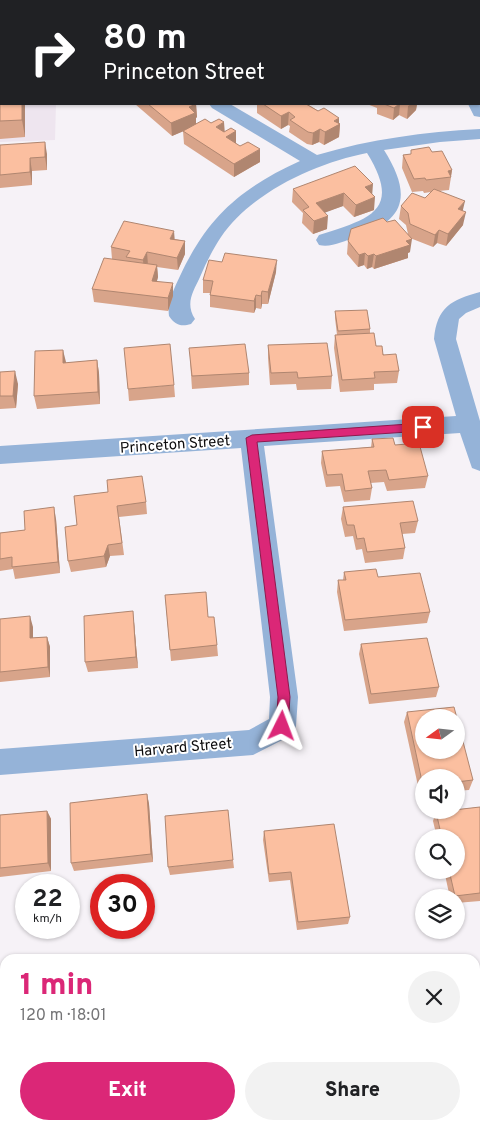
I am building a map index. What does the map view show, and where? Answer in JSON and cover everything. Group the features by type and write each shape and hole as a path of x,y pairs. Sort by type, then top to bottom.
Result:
{"street":[{"path":"220,105 315,162"},
{"path":"184,319 180,316 178,306 197,259 211,236 235,210 268,184 315,162 372,146 480,134"},
{"path":"326,240 360,228 382,217 390,207 393,199 390,182 372,146"},
{"path":"480,299 457,309 448,316 445,325 445,338 480,462"},
{"name":"Princeton Street","path":"0,455 470,424"},
{"name":"Harvard Street","path":"0,762 254,742 282,726 284,697 252,438"}],"shaded area":[{"path":"0,105 56,105 55,140 0,142"}],"building":[{"path":"0,105 22,105 22,120 0,121"},
{"path":"149,105 194,105 189,107 195,113 171,123"},
{"path":"264,105 308,105 318,111 324,108 339,118 334,121 340,124 325,132 320,129 313,133 308,132 290,120 295,117 289,112 281,116"},
{"path":"386,105 398,105 394,108"},
{"path":"205,119 211,123 219,119 224,122 216,127 224,132 231,128 236,131 226,137 240,146 248,142 260,149 234,164 183,131"},
{"path":"45,142 45,157 30,158 30,172 0,175 0,145"},
{"path":"429,147 432,152 442,151 452,170 448,171 451,177 426,180 425,178 414,179 403,155 411,154 411,150"},
{"path":"355,166 373,184 365,187 375,197 356,205 344,193 316,203 328,216 314,221 303,210 309,207 293,189"},
{"path":"434,189 465,201 458,209 466,212 448,234 439,230 435,235 410,224 408,213 401,206 412,193 425,198"},
{"path":"383,218 387,222 395,220 412,239 406,241 410,245 376,256 374,254 368,256 365,253 359,255 348,241 351,229"},
{"path":"124,221 174,231 170,239 185,241 177,258 147,252 143,260 126,257 130,251 111,247"},
{"path":"225,253 277,260 268,292 262,291 261,296 256,295 254,301 210,295 213,281 203,280 209,260 222,262"},
{"path":"104,258 157,265 152,281 173,283 168,298 92,289"},
{"path":"367,310 370,329 338,331 335,311"},
{"path":"374,333 376,346 382,346 383,355 396,354 399,371 374,372 375,378 342,380 335,335"},
{"path":"327,343 332,376 298,378 297,372 271,373 268,345"},
{"path":"170,344 174,385 128,389 124,348"},
{"path":"245,344 249,373 192,376 189,348"},
{"path":"63,350 63,363 97,360 98,392 34,396 35,351"},
{"path":"15,371 13,396 0,396 0,372"},
{"path":"393,438 395,445 419,443 428,476 389,480 386,470 368,471 372,488 345,491 342,474 327,475 322,451 374,447 372,439"},
{"path":"142,476 146,502 117,506 122,543 108,545 104,556 68,561 65,527 77,525 74,496 108,492 107,480"},
{"path":"413,501 418,521 400,523 405,548 367,552 364,538 357,539 354,525 347,525 343,507"},
{"path":"54,507 58,562 12,567 12,557 0,559 0,533 25,530 24,511"},
{"path":"376,569 378,577 420,573 430,612 345,620 338,580 346,580 344,572"},
{"path":"206,592 208,617 214,617 217,645 170,650 165,595"},
{"path":"133,611 136,657 85,662 84,616"},
{"path":"30,616 30,638 47,637 48,667 0,672 0,619"},
{"path":"427,638 439,687 371,694 361,644"},
{"path":"454,707 455,709 435,709"},
{"path":"415,711 415,749 407,712"},
{"path":"465,749 473,780 465,781 465,769 419,769 417,759 465,759"},
{"path":"147,794 151,854 71,863 70,803"},
{"path":"480,807 480,893 465,895 465,889 453,889 451,879 465,879 465,829 440,829 438,819 465,819 465,809"},
{"path":"228,810 233,860 168,867 165,816"},
{"path":"47,811 48,863 0,868 0,815"},
{"path":"334,824 350,917 298,922 291,872 269,874 264,831"}],"route":[{"path":"282,726 284,697 252,438 423,427"}]}
